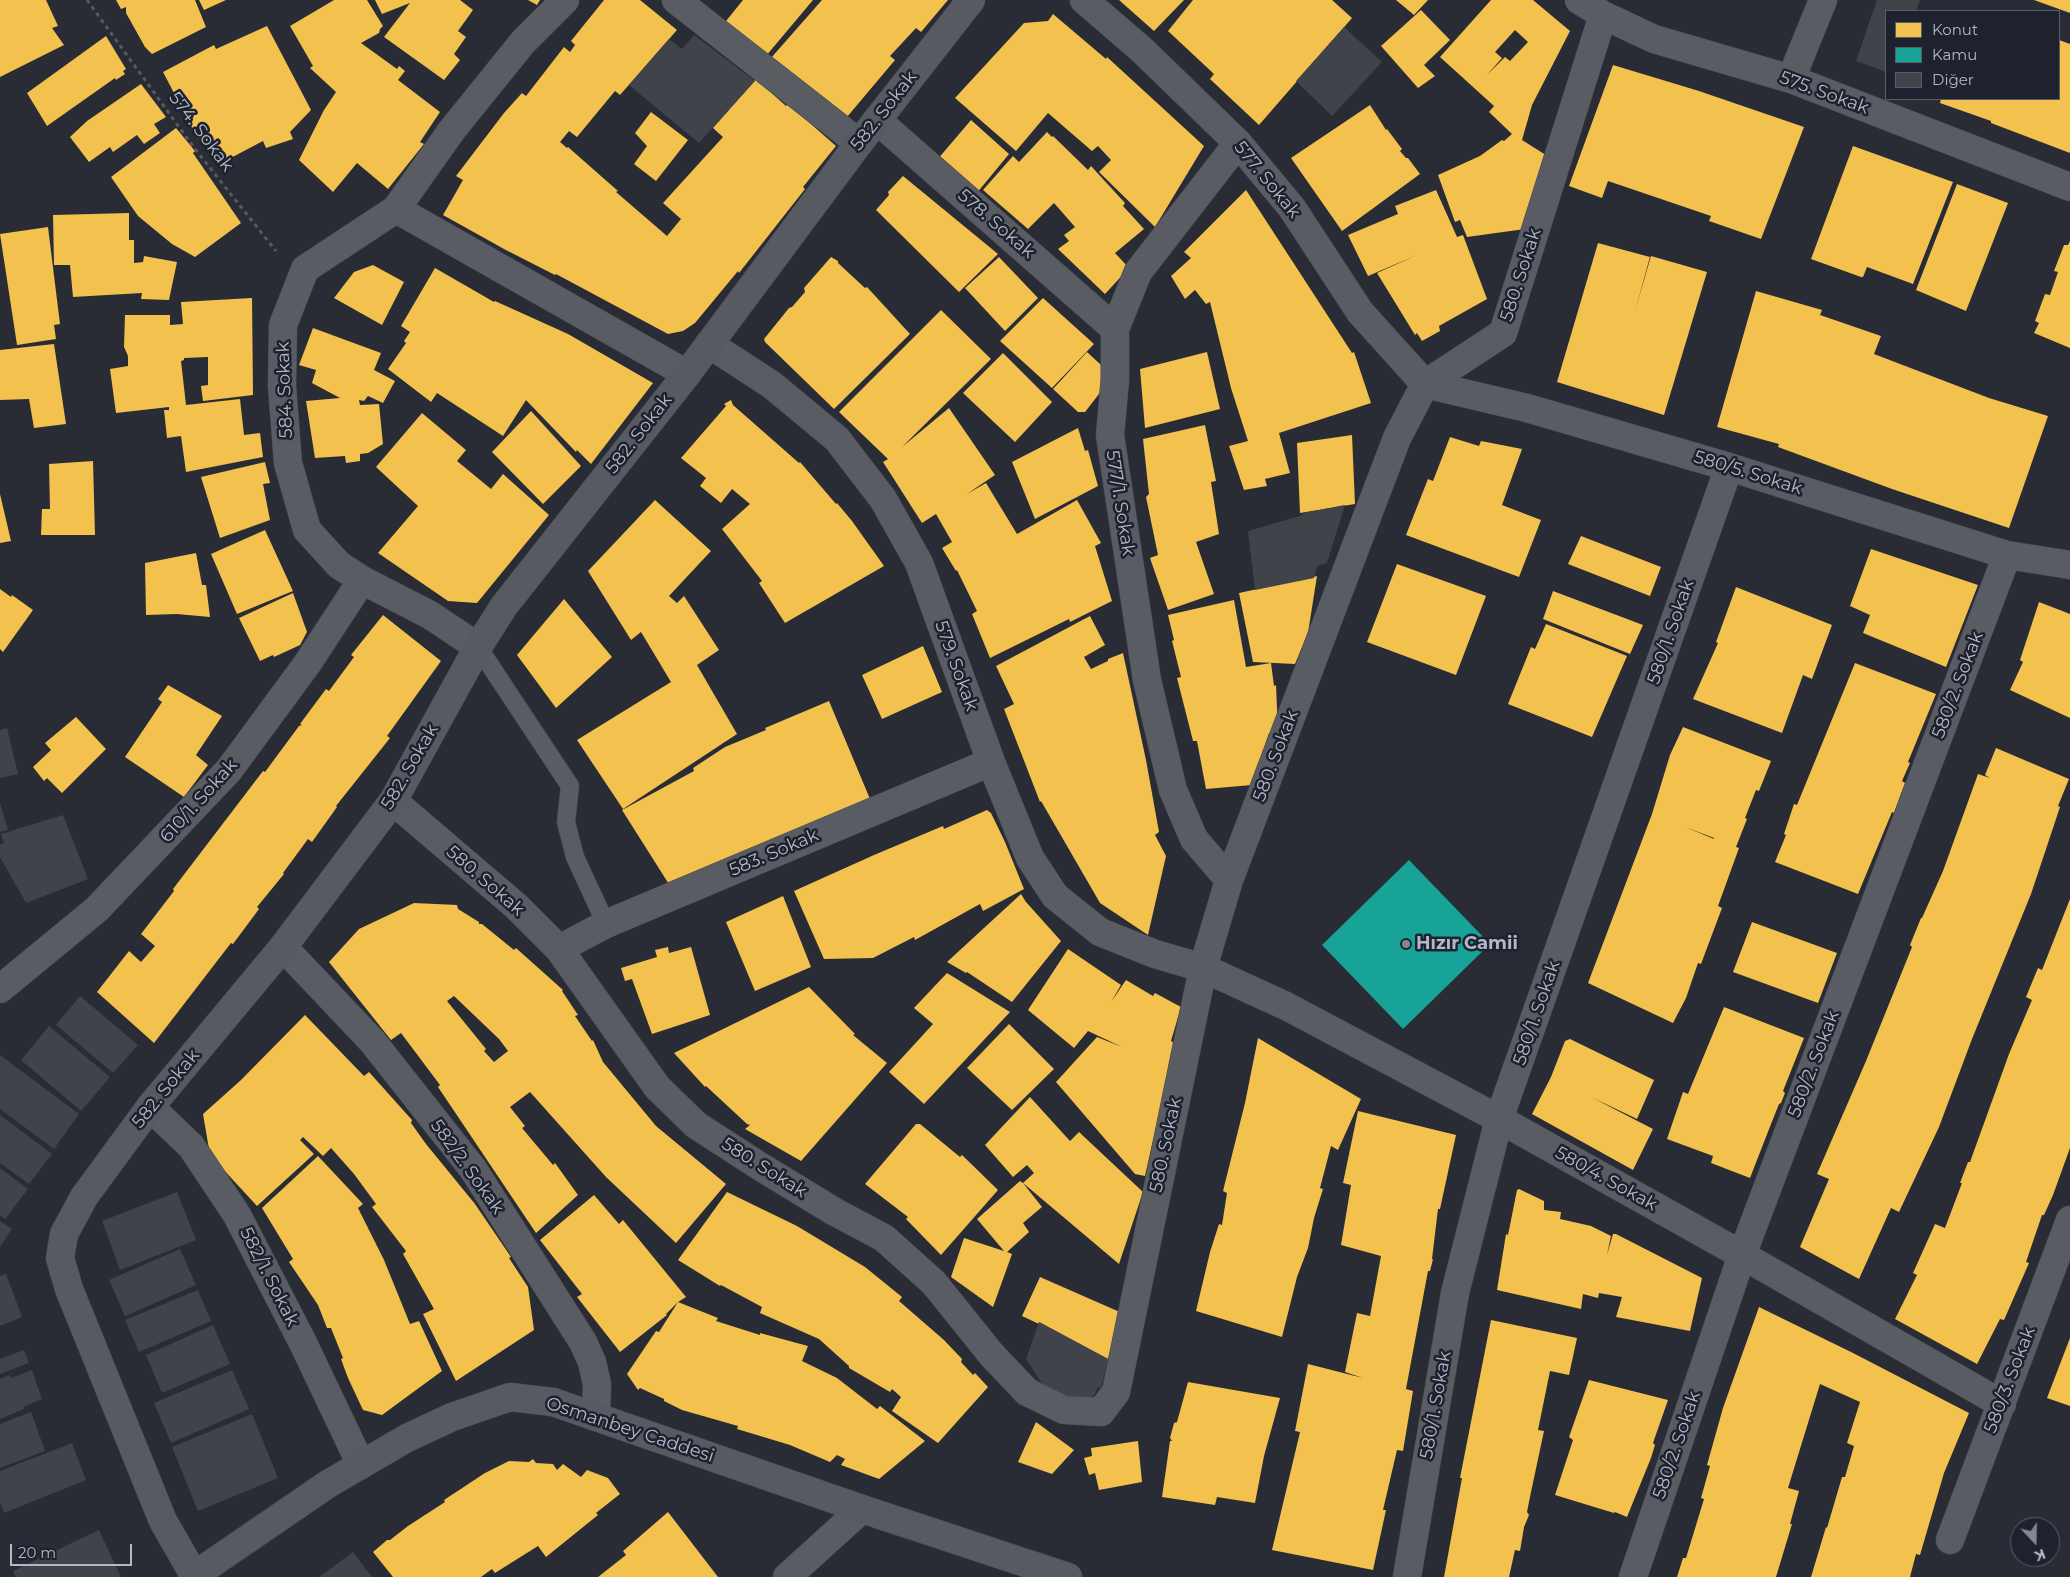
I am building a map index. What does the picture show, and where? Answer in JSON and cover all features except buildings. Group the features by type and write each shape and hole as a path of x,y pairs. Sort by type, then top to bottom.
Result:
{"street":[{"path":"305,268 396,209 452,130 517,50 564,0"},
{"path":"676,0 859,143"},
{"name":"582. Sokak","path":"193,1576 163,1521 69,1289 60,1258 64,1234 84,1197 150,1107 283,947 393,801 478,647 504,606 687,374 859,143 971,0"},
{"name":"577. Sokak","path":"1084,0 1142,50 1238,143 1292,208 1360,312 1425,384"},
{"name":"575. Sokak","path":"1578,0 1603,15 1654,39 1791,79 2070,187"},
{"path":"1791,79 1823,0"},
{"name":"580. Sokak","path":"393,801 516,906 559,949 658,1087 696,1124 761,1167 835,1212 884,1238 934,1283 991,1354 1026,1392 1064,1410 1101,1412 1116,1392 1202,968 1229,880 1396,438 1425,384 1503,333 1603,15"},
{"name":"578. Sokak","path":"877,120 1115,328"},
{"name":"577/1. Sokak","path":"1229,880 1194,839 1173,790 1146,680 1110,435 1115,380 1115,328 1138,272 1238,143"},
{"path":"396,209 687,374"},
{"name":"584. Sokak","path":"305,268 283,325 282,386 288,463 307,530 339,565 362,580 430,614 478,647"},
{"name":"579. Sokak","path":"709,344 772,385 837,439 883,499 919,563 991,762 1030,858 1055,896 1100,932 1155,954 1202,968"},
{"name":"580/5. Sokak","path":"1425,384 1527,408 1730,467 2007,555 2070,565"},
{"name":"580/1. Sokak","path":"1407,1577 1455,1293 1499,1119 1730,467"},
{"name":"580/2. Sokak","path":"1632,1577 1742,1255 2007,555"},
{"name":"610/1. Sokak","path":"0,989 97,909 229,770 306,664 362,580"},
{"name":"583. Sokak","path":"559,949 606,924 991,762"},
{"name":"582/2. Sokak","path":"283,947 372,1041 473,1169 583,1342 592,1362 597,1384 596,1416"},
{"name":"580/4. Sokak","path":"1202,968 1286,1006 1499,1119 2002,1404"},
{"name":"582/1. Sokak","path":"150,1107 191,1146 237,1216 304,1345 361,1465"},
{"name":"580/3. Sokak","path":"1950,1540 2070,1220"},
{"name":"Osmanbey Caddesi","path":"193,1576 328,1484 407,1438 452,1417 510,1397 553,1402 862,1509 1068,1577"},
{"path":"787,1577 862,1509"}],"lane":[{"path":"478,647 570,786 566,822 573,848 606,924"}],"path":[{"name":"574. Sokak","path":"87,0 195,149 276,251 305,268"}],"place":[{"name":"Hızır Camii","path":"1406,944"}]}
